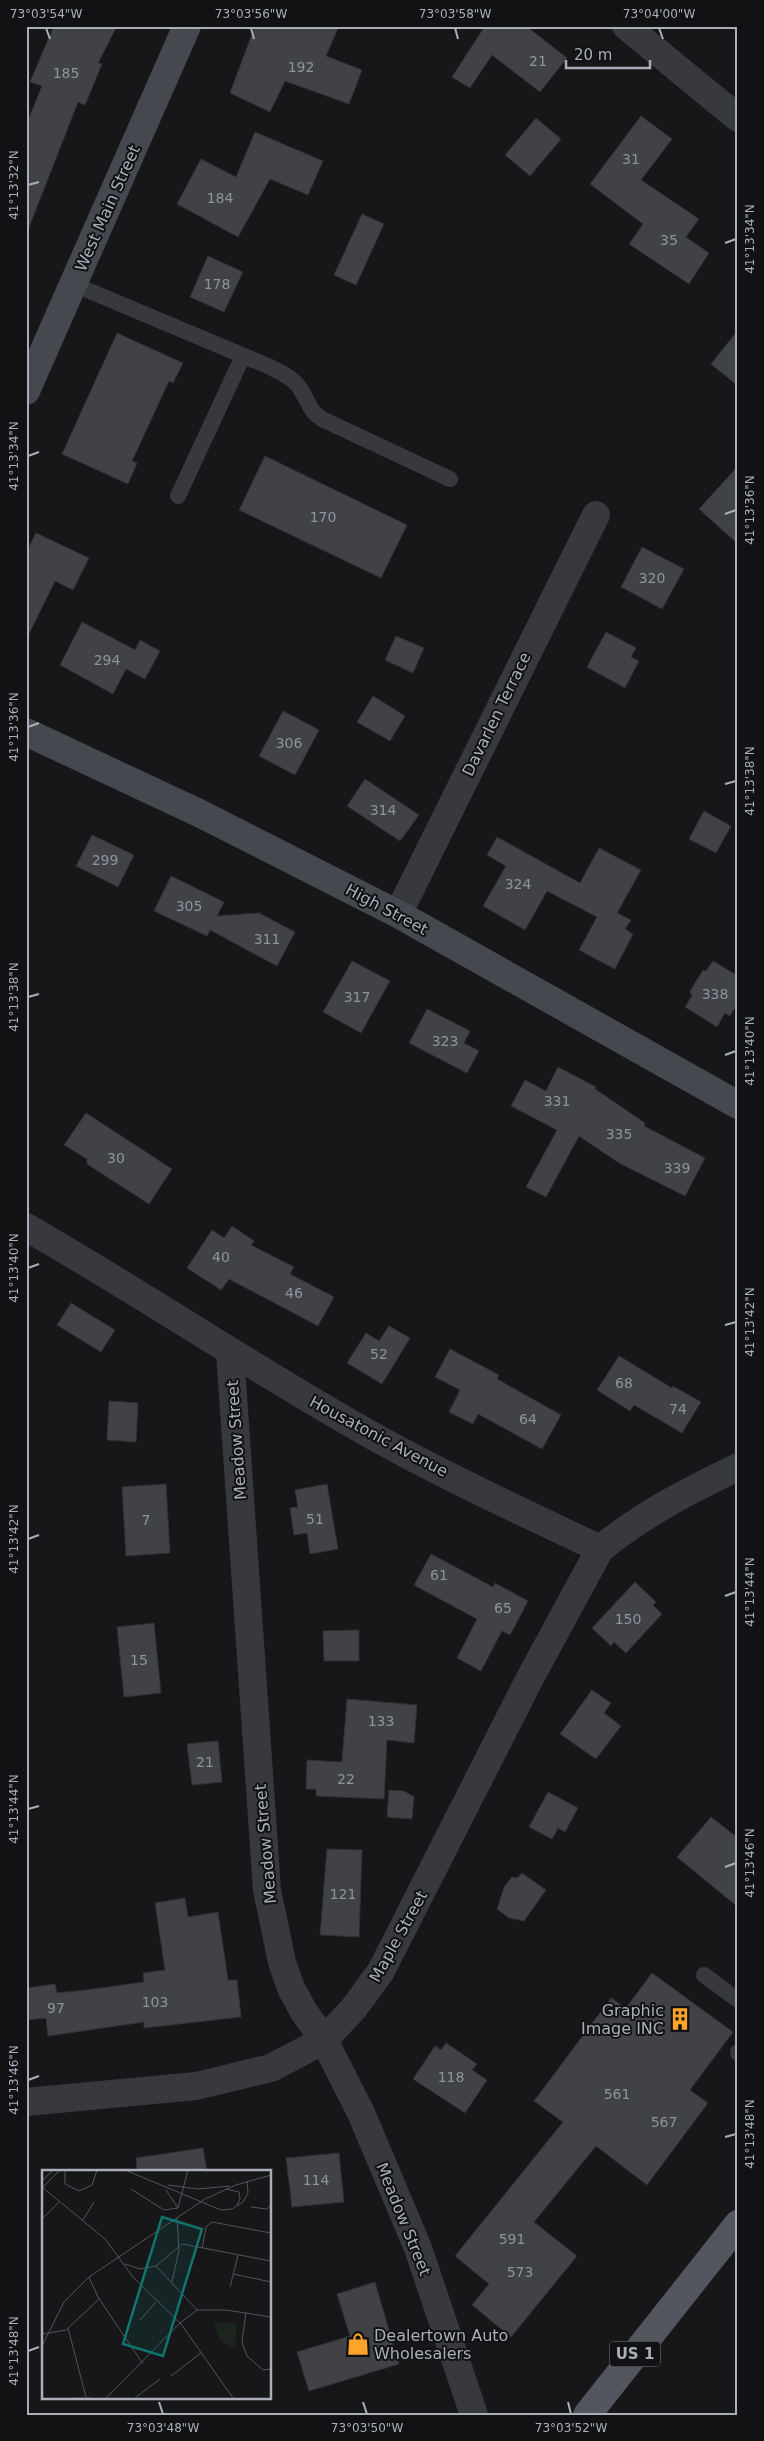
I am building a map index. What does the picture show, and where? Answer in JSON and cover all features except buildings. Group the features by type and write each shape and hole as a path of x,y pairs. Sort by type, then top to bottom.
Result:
{"main road":[{"name":"West Main Street","path":"26,391 188,26"},
{"name":"High Street","path":"26,732 201,814 398,914 738,1105"},
{"name":"US 1","path":"587,2415 738,2224"}],"street":[{"path":"626,26 738,118"},
{"name":"Davarlen Terrace","path":"398,914 596,515"},
{"name":"Housatonic Avenue","path":"26,1227 108,1274 230,1352 374,1437 600,1549"},
{"name":"Meadow Street","path":"230,1352 267,1890 282,1962 291,1988 304,2012 324,2040 361,2113 418,2248 474,2415"},
{"path":"600,1549 630,1525 660,1506 738,1467"},
{"name":"Maple Street","path":"26,2102 196,2086 226,2080 270,2068 324,2040 354,2008 381,1971 529,1680 600,1549"}],"lane":[{"path":"73,284 268,366 294,380 302,390 308,408 322,419 450,479"},
{"path":"178,496 243,356"},
{"path":"704,1975 738,2000"}],"place":[{"name":"Graphic Image INC","path":"680,2019"},
{"name":"Dealertown Auto Wholesalers","path":"358,2344"}]}
